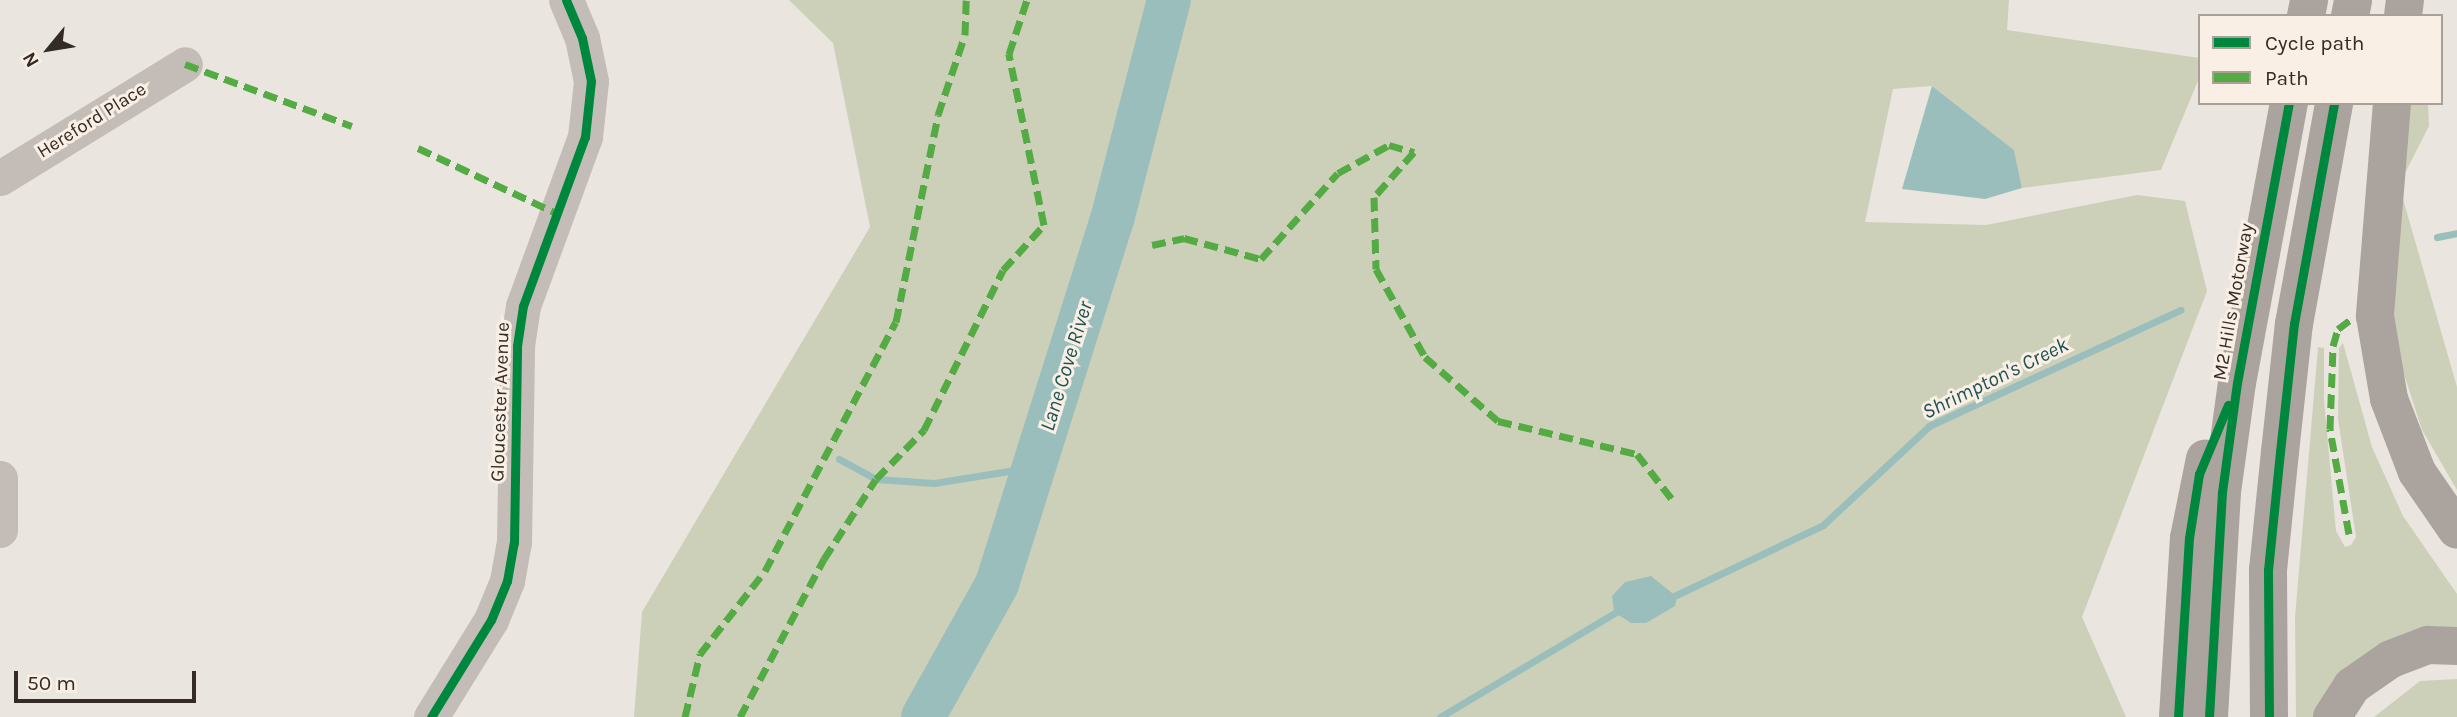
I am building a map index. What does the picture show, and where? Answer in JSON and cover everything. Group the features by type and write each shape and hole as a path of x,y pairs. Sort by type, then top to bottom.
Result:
{"highway":[{"name":"M2 Hills Motorway","path":"2209,717 2218,534 2237,383 2289,105"},
{"path":"2269,717 2268,570 2279,465 2294,324 2334,105"},
{"path":"2392,105 2375,316 2389,399 2417,472 2457,530"},
{"path":"2178,717 2189,538 2199,474 2237,383"},
{"path":"2333,717 2352,686 2391,659 2428,645 2457,646"}],"street":[{"name":"Gloucester Avenue","path":"431,717 491,620 508,581 514,543 517,346 523,306 585,136 591,81 582,38 566,0"},
{"name":"Hereford Place","path":"0,178 185,64"},
{"path":"0,478 0,530"}],"green space":[{"path":"789,0 2009,0 2007,30 2198,58 2198,81 2161,170 2022,188 2014,150 1932,86 1893,89 1865,222 1986,225 2137,195 2185,201 2207,291 2082,617 2126,717 634,717 642,612 870,227 833,43"},
{"path":"2403,105 2428,105 2429,126 2399,185 2457,387 2457,490 2422,430 2403,371 2393,316 2393,183"},
{"path":"2343,343 2372,447 2403,516 2457,594 2457,629 2315,717 2296,717 2295,617 2318,347 2324,348 2324,400 2336,531 2345,547 2351,545 2356,537 2338,419 2339,348"},
{"path":"2457,679 2457,717 2374,717 2420,681"}],"water":[{"path":"1932,86 2014,150 2022,188 1985,199 1902,189"},
{"path":"1651,576 1677,597 1675,606 1646,623 1631,623 1614,612 1612,596 1625,582"}],"waterway":[{"name":"Lane Cove River","path":"923,717 997,584 1112,220 1169,0"},
{"path":"2437,237 2457,233"},
{"name":"Shrimpton's Creek","path":"1670,598 1823,525 1929,426 2180,310"},
{"path":"839,459 876,479 934,483 1034,467"},
{"name":"Shrimpton's Creek","path":"1440,717 1621,609"}],"marked path":[{"path":"685,717 700,654 765,571 896,322 938,115 965,35 966,0"},
{"path":"740,717 824,559 876,479 924,430 1003,270 1044,225 1009,54 1027,0"},
{"path":"185,64 352,126"},
{"path":"1152,245 1184,238 1261,259 1338,173 1389,145 1414,152 1374,197 1376,269 1425,357 1498,421 1637,454 1675,503"},
{"path":"418,148 556,213"},
{"path":"2349,534 2330,429 2333,346 2338,329 2350,320"}],"cycle path":[{"path":"431,717 491,620 507,581 514,543 517,346 523,306 585,137 591,81 582,38 566,0"},
{"path":"2209,717 2222,492 2237,383 2289,105"},
{"path":"2269,717 2268,570 2280,452 2294,324 2334,105"},
{"path":"2178,717 2189,538 2199,474 2228,405"}]}
